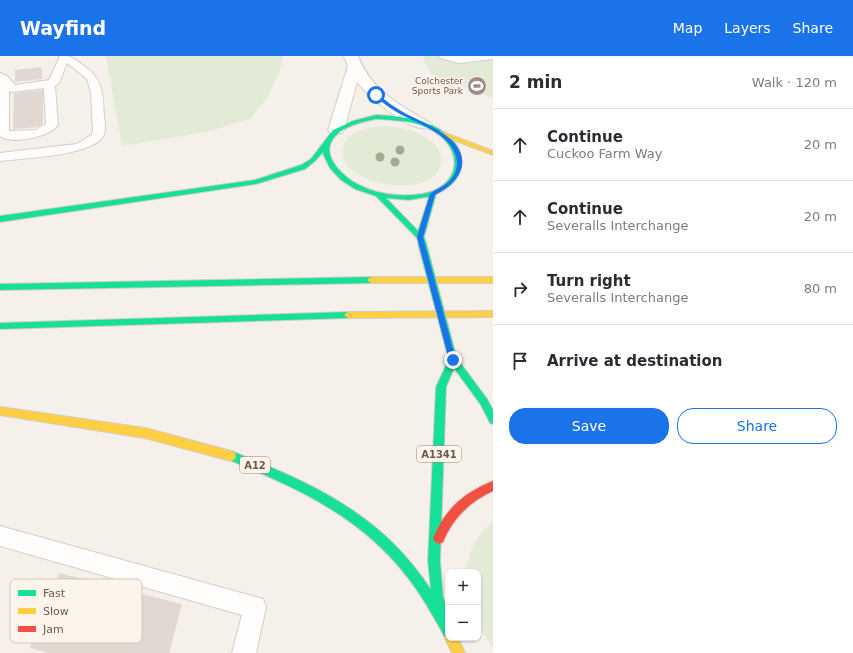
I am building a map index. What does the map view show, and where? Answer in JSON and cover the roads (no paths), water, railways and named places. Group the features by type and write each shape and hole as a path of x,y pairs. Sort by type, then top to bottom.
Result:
{"main road":[{"path":"0,219 256,182 302,167 313,160 336,130 354,121 376,117 401,118 424,125 440,133 493,153"},
{"path":"327,143 326,155 331,167 342,179 359,189 380,196 407,198 433,194 456,178 460,167 459,156 452,144 440,133"},
{"path":"421,240 433,194"},
{"path":"380,196 421,240 453,360 484,402 493,420"},
{"path":"0,287 372,280 493,280"},
{"path":"0,326 384,314 493,314"},
{"name":"A1341","path":"445,624 435,588 434,561 436,549 441,387 453,360"},
{"name":"A12","path":"0,411 145,433 230,456 276,474 351,514 380,538 401,559 422,587 445,627"},
{"name":"A1341","path":"436,549 444,524 451,513 469,496 493,486"},
{"path":"453,641 459,653"}],"street":[{"path":"352,62 376,95 396,110 424,125"},
{"path":"336,130 352,62"}],"lane":[{"path":"0,157 80,147 96,137 99,131 95,80 65,56 55,81 49,85 13,89 8,86 1,77"},
{"path":"444,56 459,60 492,56"},
{"path":"1,77 3,132 6,135 37,133 50,128 52,125 49,85"},
{"path":"0,536 255,607 244,653"}],"place":[{"name":"Colchester Sports Park","path":"477,86"}]}
